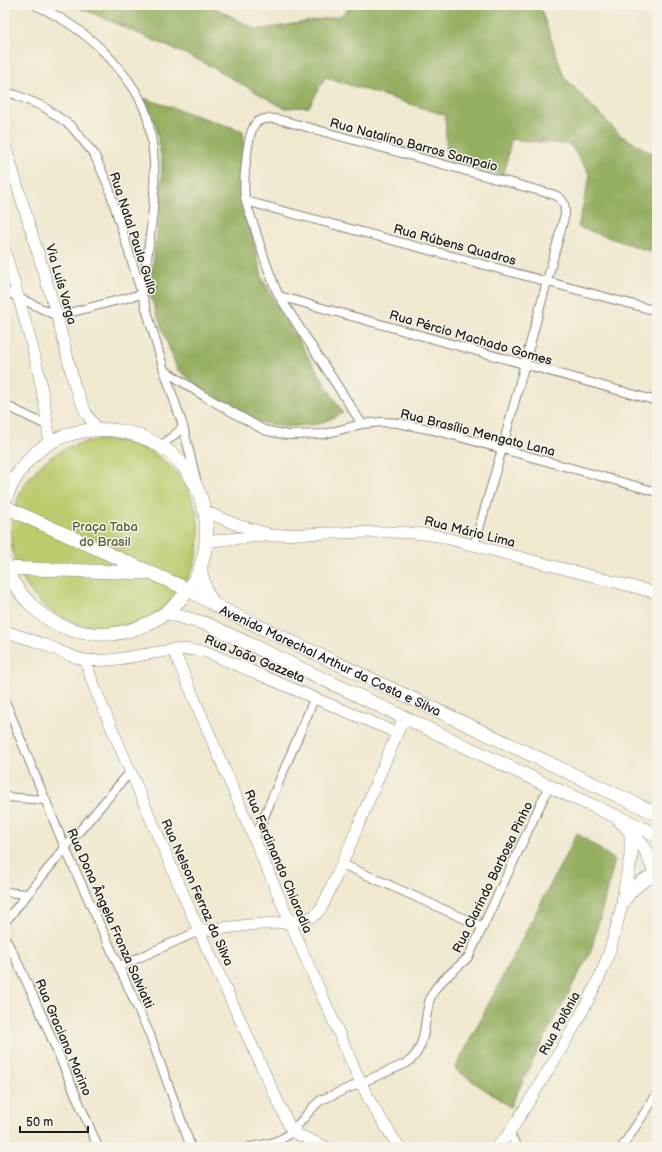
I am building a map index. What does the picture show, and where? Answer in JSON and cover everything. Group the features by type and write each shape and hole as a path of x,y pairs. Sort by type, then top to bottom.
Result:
{"main road":[{"path":"5,476 26,463 49,444 69,434 97,429 130,432 161,446 181,464 189,474 199,492 205,511 206,542 200,569 189,590 182,598 167,613 152,622 136,629 119,633 84,633 52,621 37,611 25,599 6,566"},
{"path":"5,500 12,483 26,463"},
{"name":"Avenida Marechal Arthur da Costa e Silva","path":"5,507 189,590 224,610 657,814"},
{"path":"6,566 152,574"},
{"path":"200,569 206,591 213,603"},
{"path":"5,589 25,599"},
{"name":"Avenida Marechal Arthur da Costa e Silva","path":"167,613 207,624 549,786 657,835"},
{"path":"410,720 424,705"},
{"path":"615,815 645,849 657,875 642,881 632,889 623,901"},
{"path":"623,901 631,856 631,832"}],"street":[{"path":"5,291 57,316 142,294 155,196 154,151 146,113 134,88 122,71 99,47 77,30 35,5"},
{"name":"Rua Natal Paulo Gullo","path":"5,92 44,107 71,126 94,154 108,185 142,294 164,370 183,426 199,492"},
{"name":"Rua Natalino Barros Sampaio","path":"246,201 244,185 250,134 256,123 264,119 271,118 281,120 555,195 560,198 564,202 565,214 547,281"},
{"name":"Via Luís Varga","path":"5,145 57,316 75,387 86,413 97,429"},
{"path":"246,201 271,279 278,296 362,424"},
{"name":"Rua Rúbens Quadros","path":"246,201 657,311"},
{"path":"5,252 42,386 49,444"},
{"path":"474,546 502,449 547,281"},
{"name":"Rua Pércio Machado Gomes","path":"278,296 657,401"},
{"name":"Rua Brasílio Mengato Lana","path":"164,370 204,396 264,430 286,435 324,434 362,424 382,422 398,423 438,431 657,492"},
{"path":"5,406 48,426"},
{"path":"161,446 183,426"},
{"name":"Rua Mário Lima","path":"205,511 237,525 272,535"},
{"name":"Rua Mário Lima","path":"206,542 272,535 396,531 417,533 438,536 657,593"},
{"name":"Rua João Gazzeta","path":"5,632 44,644 85,660 113,660 173,649 190,648 204,651 397,733"},
{"name":"Rua Ferdinando Chiaradia","path":"173,649 361,1083 372,1105 399,1147"},
{"name":"Rua Nelson Ferraz da Silva","path":"85,660 95,689 199,931 292,1132"},
{"path":"255,838 315,697"},
{"name":"Rua Dona Ângela Fronza Salviatti","path":"5,701 7,712 46,800 65,848 120,966 150,1035 191,1147"},
{"path":"120,966 199,931 291,922 312,917 317,913 322,907 342,864 397,733 410,720"},
{"path":"5,922 65,848 131,771"},
{"name":"Rua Clarindo Barbosa Pinho","path":"292,1132 313,1106 321,1100 407,1063 417,1054 422,1044 430,999 434,990 469,956 549,786"},
{"path":"5,796 46,800"},
{"path":"342,864 483,927"},
{"path":"5,892 27,894"},
{"name":"Rua Polônia","path":"498,1147 509,1134 571,1032 598,979 614,939 623,901"},
{"name":"Rua Graciano Marino","path":"5,938 40,1011 98,1147"},
{"path":"622,1147 657,1094"},
{"path":"250,1147 280,1140 292,1132 326,1147"},
{"path":"509,1134 518,1147"}],"green space":[{"path":"74,5 209,5 258,30 340,16 353,5 540,6 564,77 620,135 657,156 657,254 578,227 590,175 570,145 511,139 504,175 447,159 445,115 325,77 309,107 284,108 203,62"},
{"path":"143,98 243,131 244,203 263,280 343,413 319,424 286,427 259,422 204,390 177,369 149,293 161,204 162,162 156,126"},
{"name":"Praça Taba do Brasil","path":"114,440 123,441 141,447 165,461 172,467 178,474 192,498 198,516 198,552 192,570 178,594 172,601 165,607 141,621 123,627 96,628 87,627 61,617 45,607 32,594 18,570 12,552 11,525 12,516 22,490 32,474 45,461 69,447 87,441"},
{"path":"577,833 615,860 591,951 510,1107 455,1069"}]}
